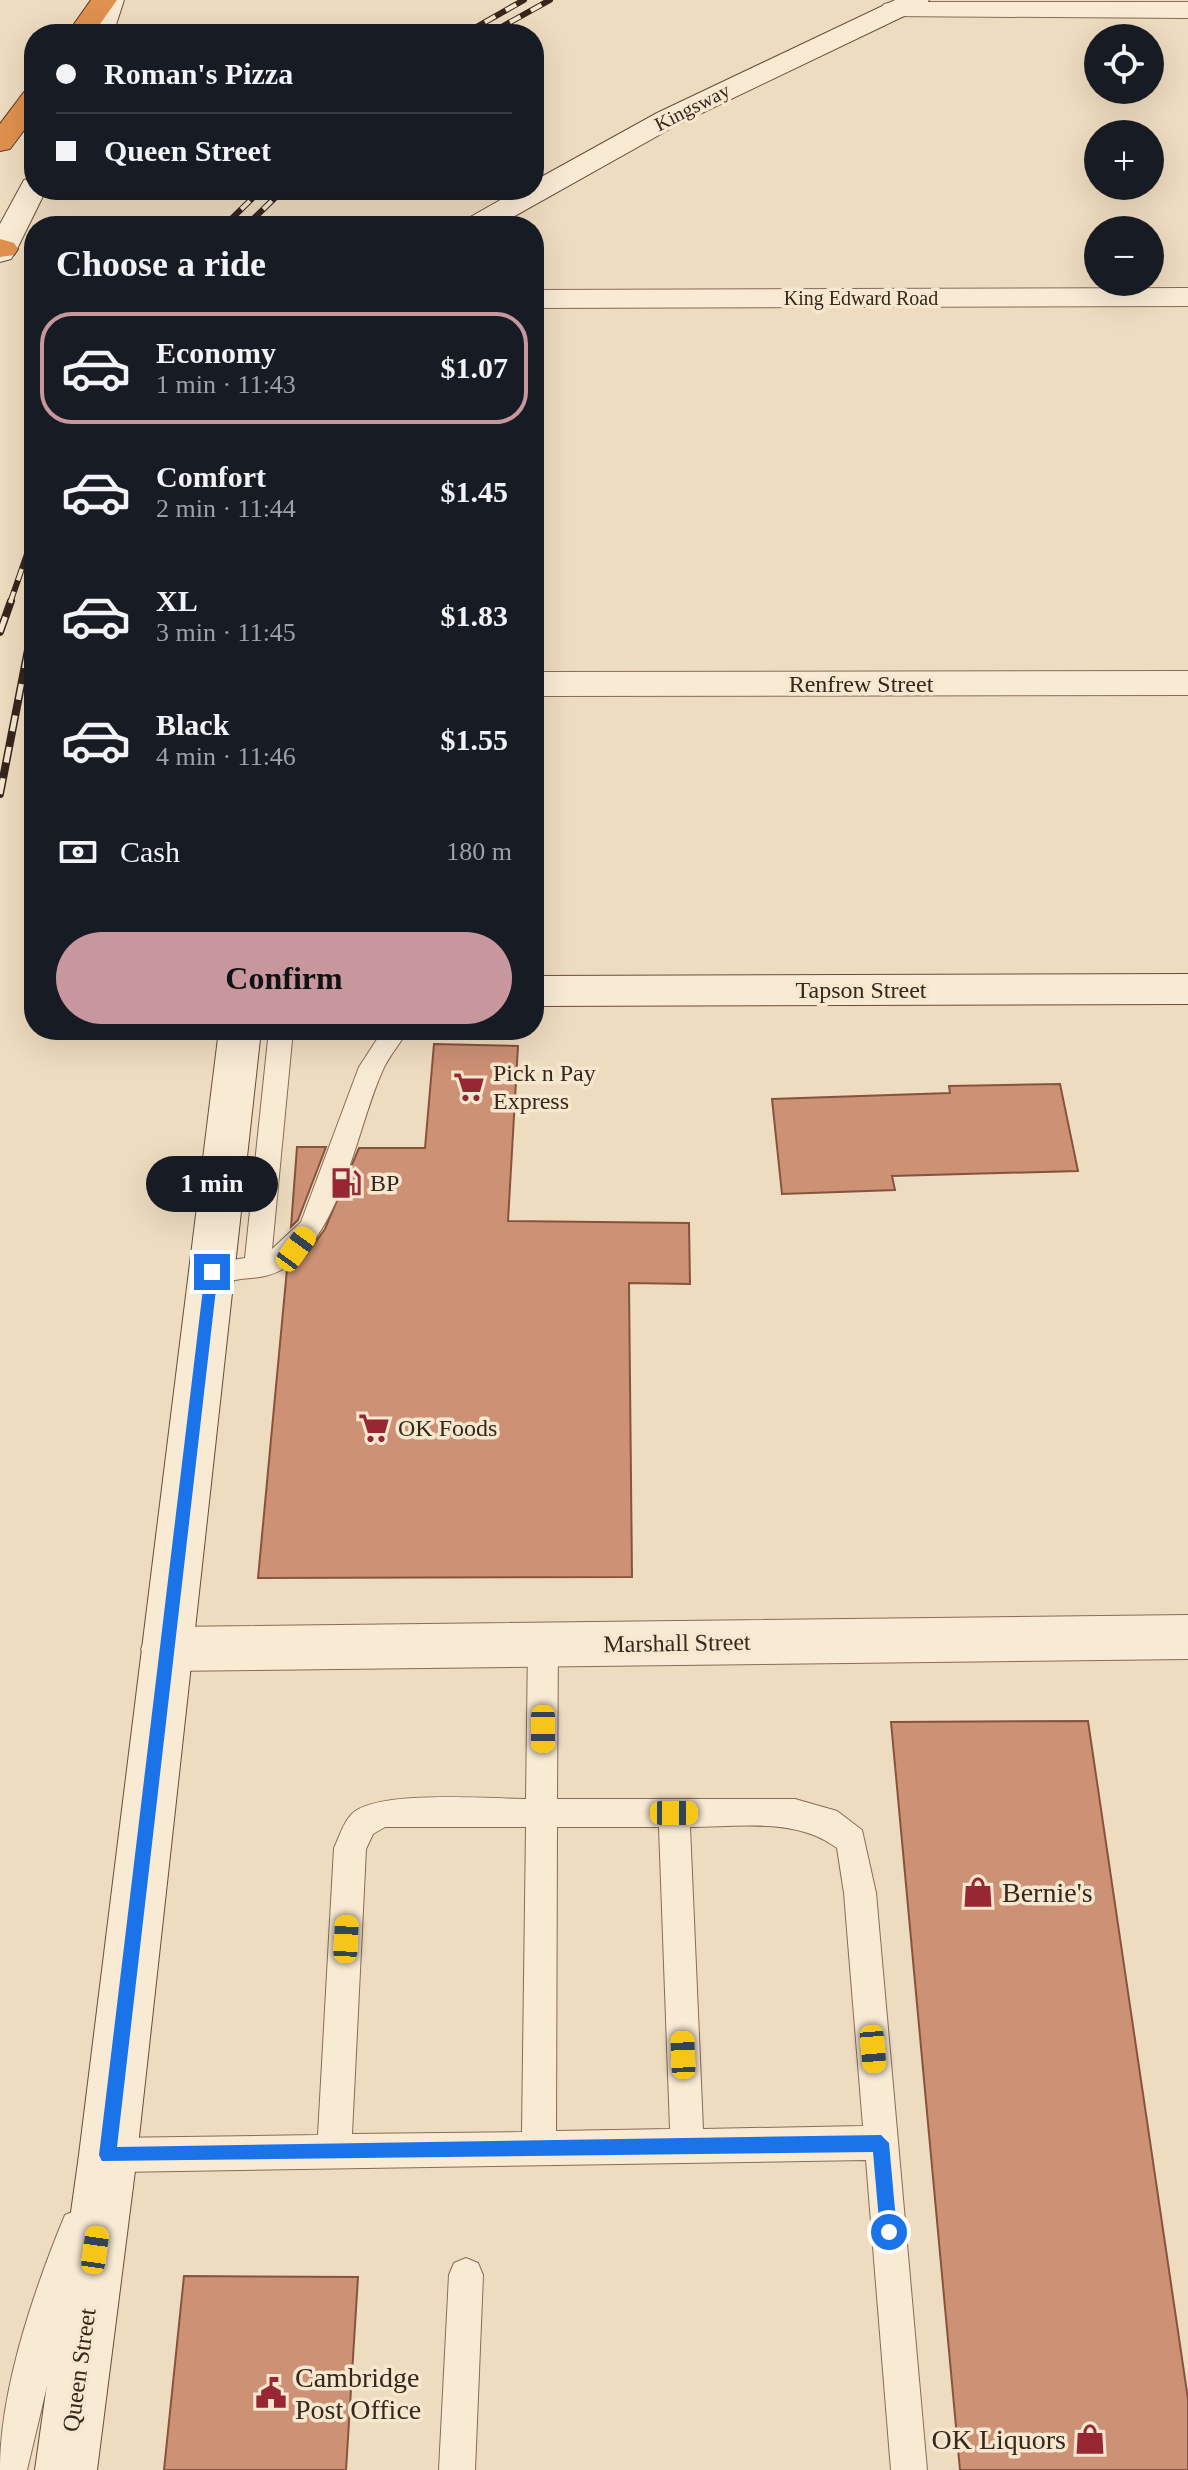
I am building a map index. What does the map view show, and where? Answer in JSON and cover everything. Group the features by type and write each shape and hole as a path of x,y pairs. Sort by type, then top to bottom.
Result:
{"highway":[{"path":"87,24 104,0"},
{"path":"0,143 24,111"}],"street":[{"path":"103,24 111,0"},
{"path":"904,5 1188,10"},
{"name":"Kingsway","path":"544,188 667,119 904,5"},
{"path":"1,250 27,200"},
{"name":"Kingsway","path":"493,216 522,200"},
{"name":"King Edward Road","path":"544,299 1188,297"},
{"name":"Renfrew Street","path":"544,684 1188,683"},
{"name":"Tapson Street","path":"544,991 1188,989"},
{"name":"Queen Street","path":"66,2470 108,2155 166,1649 234,1270 240,1040"},
{"name":"Marshall Street","path":"166,1649 1188,1637"}],"lane":[{"path":"279,1040 234,1270 296,1249 312,1227 371,1067 389,1040"},
{"path":"539,2149 543,1644"},
{"path":"334,2151 350,1848 362,1824 382,1813 795,1813 826,1821 851,1840 860,1893 909,2470"},
{"path":"674,1813 687,2146"},
{"path":"9,2470 39,2344 67,2249 108,2155 881,2143"},
{"path":"457,2470 466,2275"}],"building":[{"path":"434,1044 518,1046 508,1221 689,1223 690,1284 629,1283 632,1577 258,1578 287,1269 306,1255 325,1229 359,1148 425,1148"},
{"path":"1060,1084 1078,1171 892,1176 895,1190 782,1194 772,1099 950,1093 949,1086"},
{"path":"297,1147 326,1147 298,1220 291,1227"},
{"path":"1088,1721 1188,2399 1188,2470 960,2470 891,1722"},
{"path":"184,2276 358,2277 346,2470 164,2470"}],"railway":[{"path":"482,24 524,0"},
{"path":"507,24 550,0"},
{"path":"234,216 251,200"},
{"path":"256,216 273,200"},
{"path":"10,603 24,563"},
{"path":"0,632 11,601"},
{"path":"0,794 24,670"}],"place":[{"name":"Pick n Pay Express","path":"469,1087"},
{"name":"BP","path":"346,1183"},
{"name":"OK Foods","path":"374,1428"},
{"name":"Bernie's","path":"978,1892"},
{"name":"Cambridge Post Office","path":"271,2393"},
{"name":"OK Liquors","path":"1090,2439"}],"route":[{"path":"212,1272 108,2155 881,2143 889,2232"}]}
